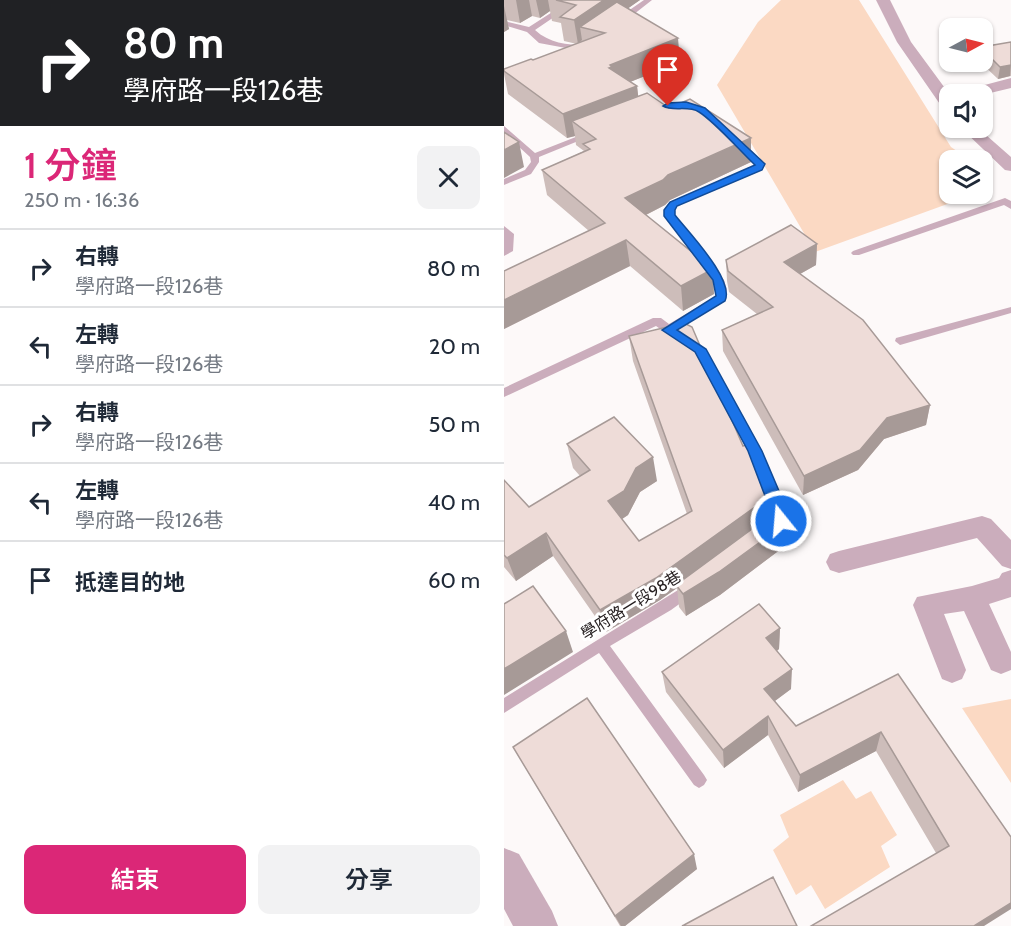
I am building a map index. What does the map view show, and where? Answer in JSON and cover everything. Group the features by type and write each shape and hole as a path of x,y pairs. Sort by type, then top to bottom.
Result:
{"street":[{"path":"884,0 904,42 939,91"},
{"path":"993,88 1011,83"},
{"path":"980,138 1011,166"},
{"path":"839,562 982,526 1011,558"},
{"path":"952,670 927,605 972,598 1010,586 1011,581"},
{"path":"972,598 1001,661"},
{"path":"504,869 537,926"}],"lane":[{"path":"530,30 576,0"},
{"path":"614,25 649,0"},
{"path":"504,23 530,30 542,41 579,49 588,43"},
{"path":"504,129 534,156 535,162 528,172 504,182"},
{"path":"534,156 601,131"},
{"path":"668,330 721,298 722,290 719,280 670,216 669,210 674,204 759,168 758,161 734,139"},
{"path":"856,253 1005,201 1011,206"},
{"path":"504,229 509,234 508,251 504,253"},
{"path":"900,341 1011,310"},
{"path":"504,393 657,321 699,349 755,451 775,498 781,521 752,542"},
{"name":"學府路一段98巷","path":"504,706 601,644 666,606 704,578"},
{"path":"601,644 699,780"}],"shaded area":[{"path":"781,0 859,0 939,128 939,138 945,138 955,150 939,150 939,204 947,204 815,252 717,85 758,22"},
{"path":"1011,699 1011,783 962,708"},
{"path":"843,780 856,799 871,791 897,835 881,846 890,867 825,909 811,885 796,895 773,850 789,837 780,815"}],"building":[{"path":"556,0 604,0 574,20 560,17 576,5"},
{"path":"617,2 678,38 610,65 612,67 609,68 637,86 563,114 504,71 504,69 605,33 580,27"},
{"path":"1011,42 1011,65 1000,67 993,60 993,45"},
{"path":"647,93 669,108 690,99 751,138 668,175 663,180 625,198 713,269 681,286 626,240 504,300 504,271 605,223 542,170 590,149 583,144 596,139 572,121"},
{"path":"504,132 519,142 504,150"},
{"path":"791,225 817,244 784,262 863,320 930,405 887,418 860,450 804,476 722,330 773,307 728,271 726,260"},
{"path":"684,323 692,327 743,446 746,445 769,497 656,578 600,610 546,533 507,558 504,555 504,480 529,507 590,470 567,444 614,417 653,457 636,468 624,491 608,501 639,541 692,511 629,336"},
{"path":"775,512 782,526 719,572 683,594 676,585"},
{"path":"533,586 566,631 504,669 504,604"},
{"path":"759,604 780,628 766,638 792,669 764,689 796,726 898,674 1011,837 1011,903 974,926 811,926 949,846 881,732 800,775 768,716 723,750 662,672"},
{"path":"587,698 694,854 615,916 513,747"},
{"path":"773,877 797,926 682,926 684,925"}],"route":[{"path":"668,106 686,105 702,110 760,164 759,168 674,204 669,210 670,216 719,280 722,290 721,298 668,330 699,349 755,451 775,498 781,521"}]}
